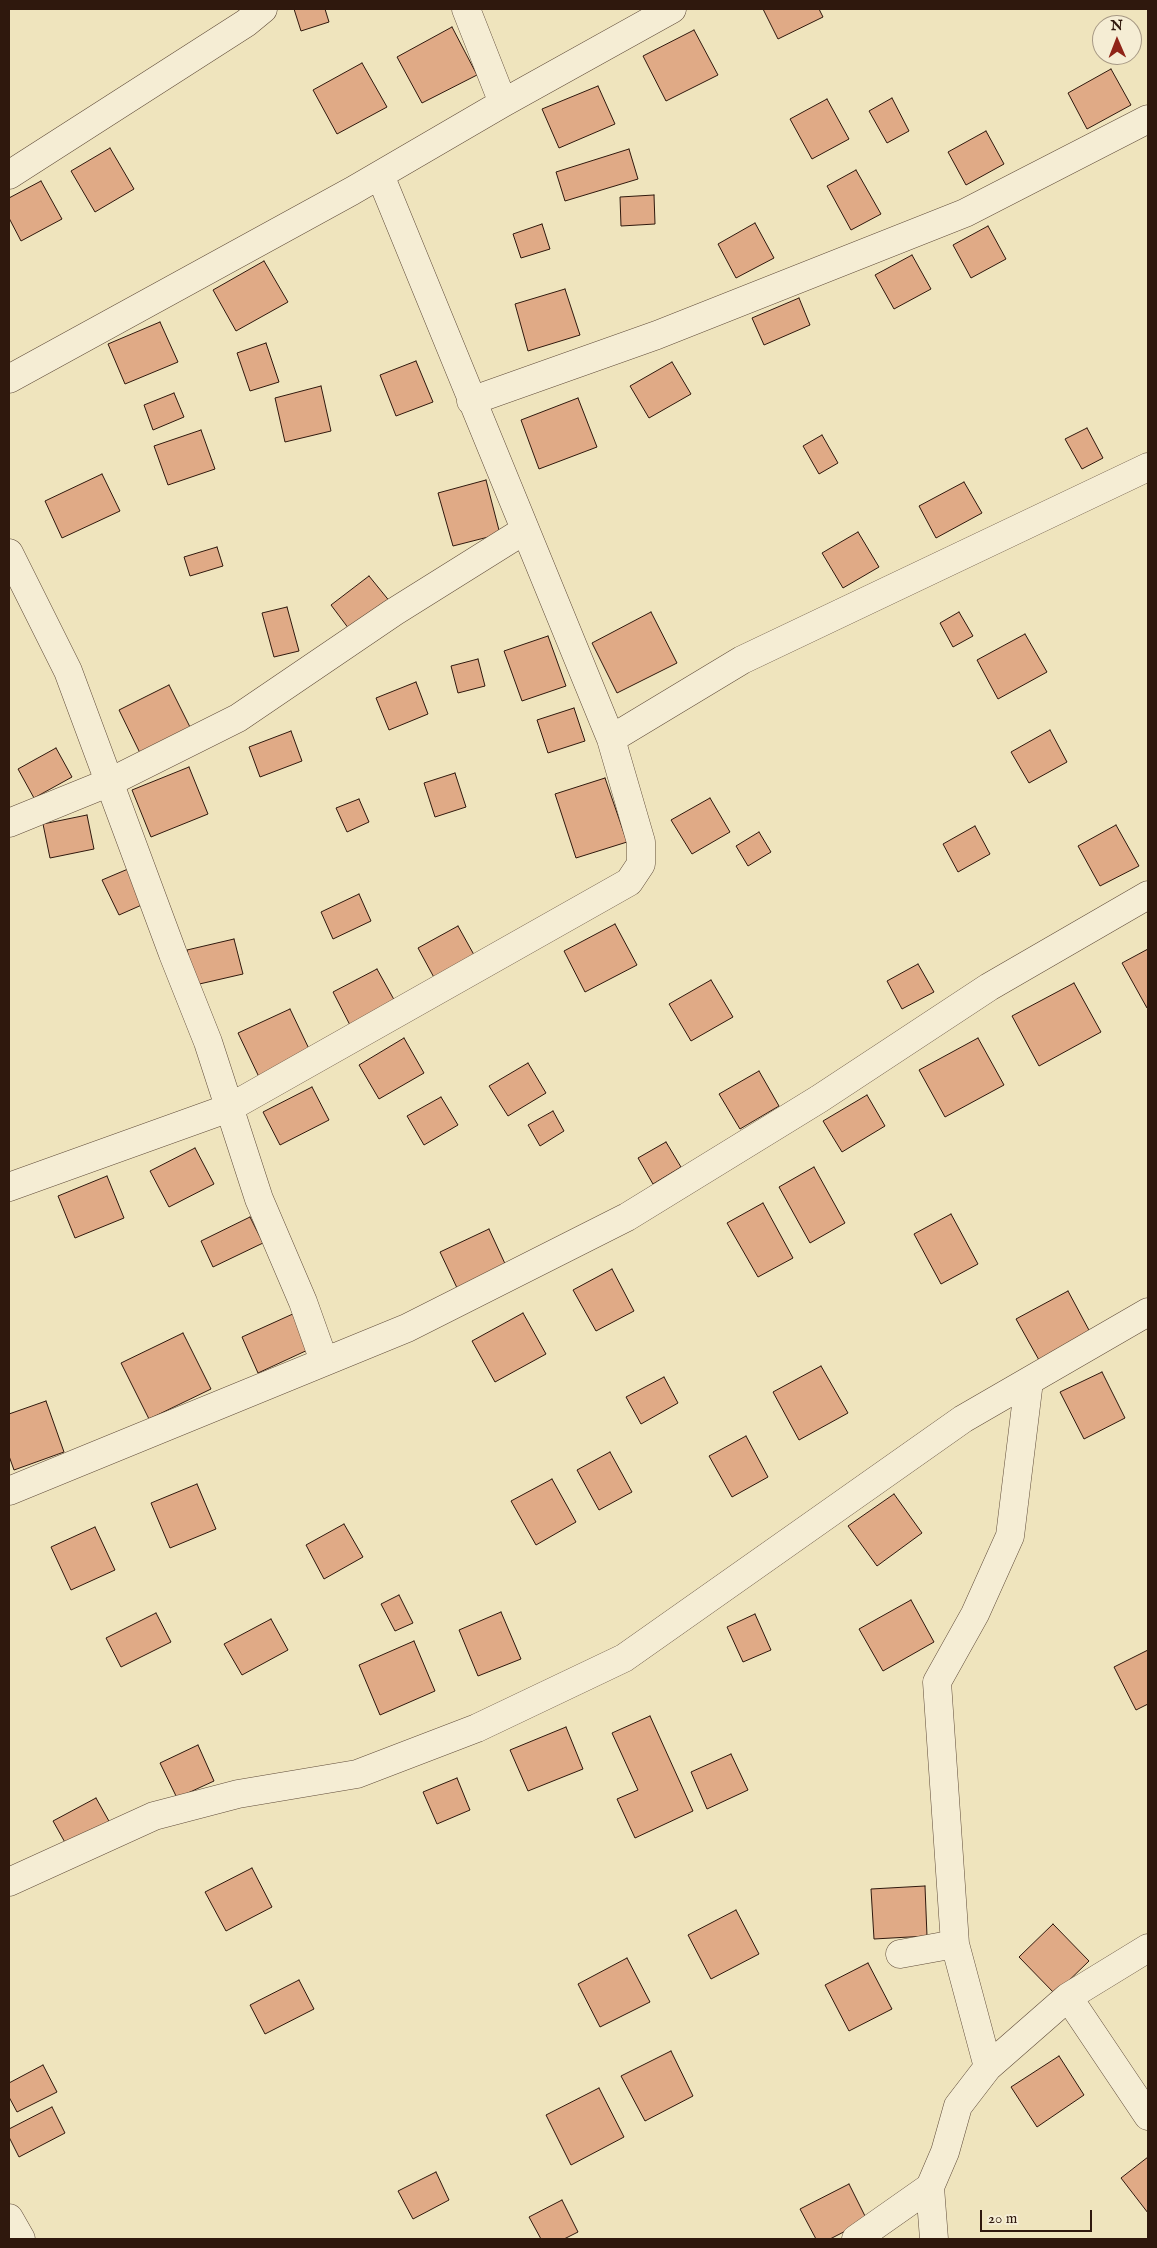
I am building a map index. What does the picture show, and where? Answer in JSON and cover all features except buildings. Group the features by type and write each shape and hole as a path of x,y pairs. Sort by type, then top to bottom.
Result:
{"street":[{"path":"9,175 238,28 263,9"},
{"path":"466,9 503,103"},
{"path":"9,379 380,175 503,103 672,9"},
{"path":"471,401 657,335 965,213 1148,120"},
{"path":"9,1187 229,1108 629,882 641,864 640,842 612,739 471,401 380,175"},
{"path":"612,739 742,660 1148,467"},
{"path":"9,823 110,782 238,718 394,612 525,530"},
{"path":"9,553 68,671 173,954 208,1042 259,1199 303,1302 324,1361"},
{"path":"9,1491 407,1328 627,1217 819,1099 989,987 1148,895"},
{"path":"9,1882 154,1816 238,1794 357,1774 477,1728 624,1658 963,1419 1148,1312"},
{"path":"988,2067 955,1944 937,1682 974,1614 1010,1536 1029,1381"},
{"path":"900,1954 955,1944"},
{"path":"934,2239 930,2187 945,2152 958,2106 988,2067 1068,1997 1148,1948"},
{"path":"1068,1997 1148,2116"},
{"path":"856,2239 930,2187"},
{"path":"9,2218 21,2239"}]}
